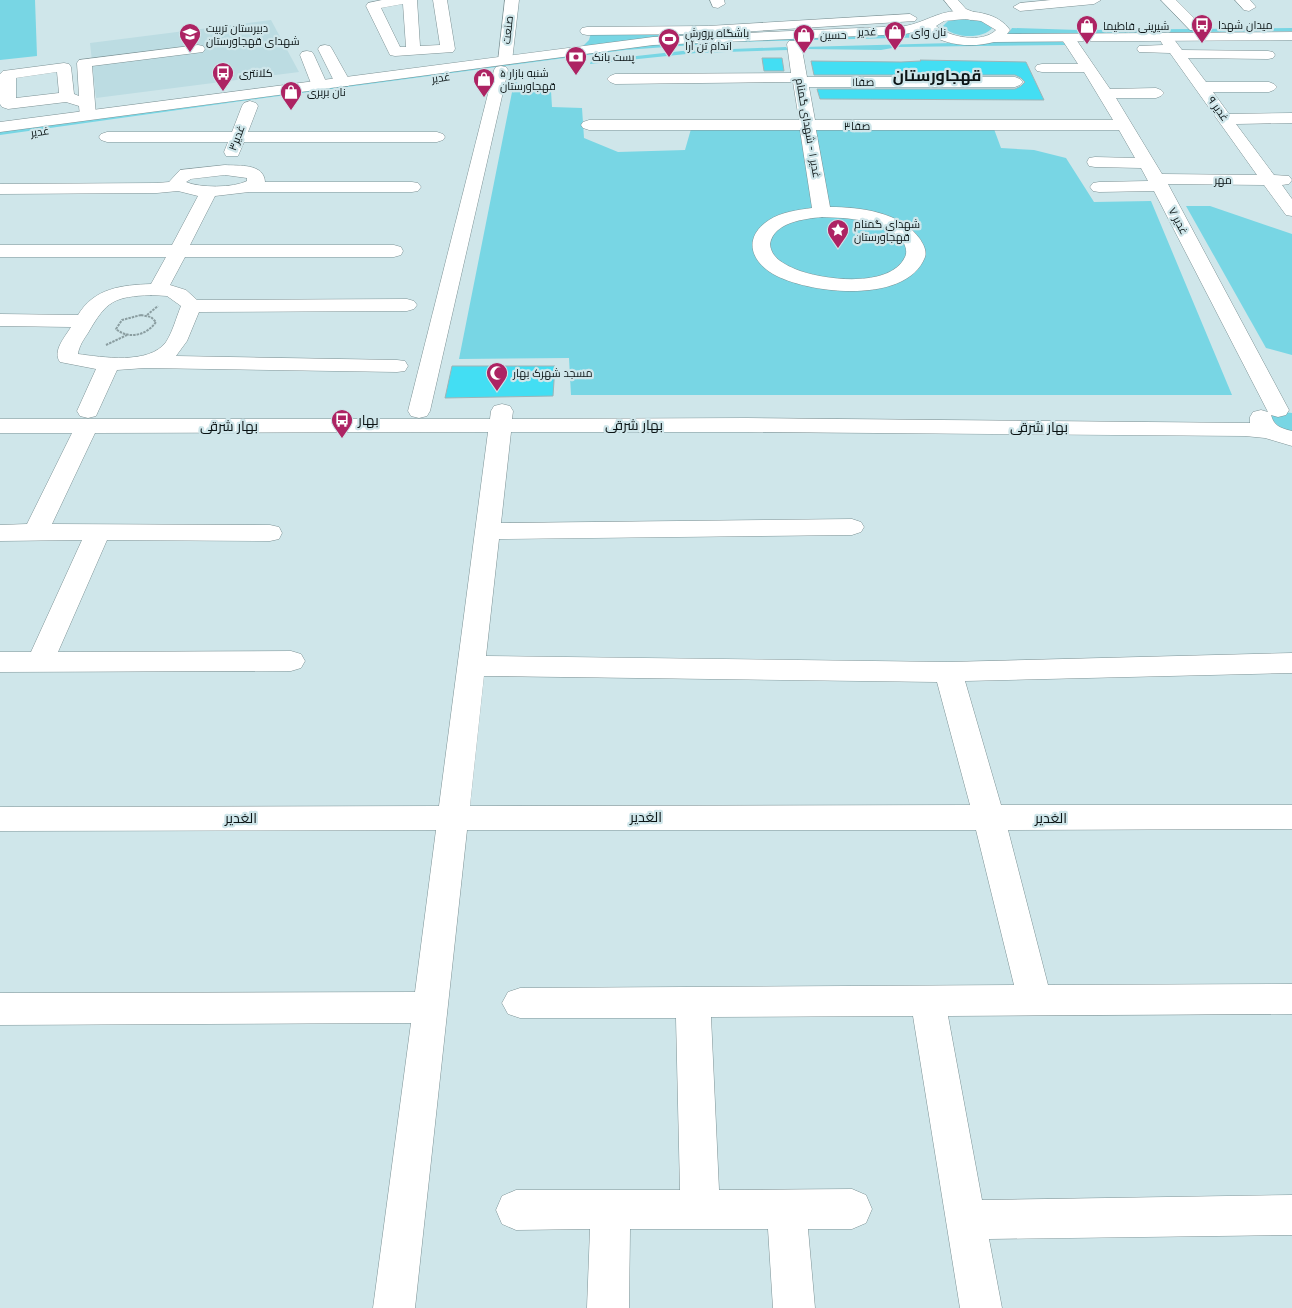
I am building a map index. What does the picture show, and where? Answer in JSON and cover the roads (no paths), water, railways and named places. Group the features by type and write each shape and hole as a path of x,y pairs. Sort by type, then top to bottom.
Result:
{"street":[{"path":"402,0 373,6 396,52 448,49 440,0"},
{"path":"410,0 413,51"},
{"name":"صنعت","path":"419,411 503,65 512,0"},
{"path":"1020,7 1094,0"},
{"path":"1168,0 1195,27"},
{"path":"1268,54 997,31 985,18 971,16 945,7 929,24 932,31 945,37 972,41 997,31 1030,27 1292,27"},
{"path":"573,52 586,41 589,15"},
{"path":"632,15 642,30 647,33"},
{"path":"588,31 647,33 722,30 910,18"},
{"path":"852,21 896,30"},
{"name":"غدیر","path":"0,138 147,117 250,106 573,52 654,41 896,30 923,27 929,24"},
{"path":"722,30 750,36"},
{"path":"1144,49 1292,36"},
{"name":"غدیر","path":"0,127 88,110 503,65 668,50 945,37"},
{"name":"غدیر ۷","path":"1068,38 1106,94 1146,162 1165,190 1281,428"},
{"name":"غدیر ۱ - شهدای گمنام","path":"794,44 822,212"},
{"name":"غدیر ۹","path":"1173,47 1292,211"},
{"path":"325,48 343,83"},
{"path":"88,110 84,63 198,49"},
{"path":"307,55 320,86"},
{"path":"1042,68 1089,68"},
{"path":"1174,75 1197,81 1269,87"},
{"name":"صفا۱","path":"615,79 800,80 938,86 1015,82"},
{"path":"1106,94 1156,92"},
{"path":"67,97 88,110"},
{"name":"غدیر۳","path":"225,170 250,106"},
{"path":"951,110 957,126"},
{"path":"1225,119 1292,118"},
{"name":"صفا۳","path":"589,125 1124,126"},
{"path":"1071,126 1082,142"},
{"path":"107,137 437,137"},
{"path":"1095,162 1146,162"},
{"path":"179,186 177,180 186,174 225,170 246,171 256,175 256,183 250,187"},
{"name":"مهر","path":"1099,187 1165,190 1270,180 1292,180"},
{"path":"0,189 157,188 179,186 187,190 250,187 412,187"},
{"path":"157,291 210,190"},
{"path":"822,212 848,213 873,218 900,229 909,237 914,245 916,254 913,262 906,270 880,281 845,285 817,282 792,276 768,261 762,253 760,244 762,236 769,229 791,217 822,212"},
{"path":"0,252 394,251"},
{"path":"148,362 169,352 180,335 191,306 186,296 175,291 127,291 108,296 93,307 66,351 67,358 109,363 396,366"},
{"path":"191,306 406,305"},
{"path":"0,320 84,320"},
{"path":"36,532 87,419 109,363"},
{"name":"بهار شرقی","path":"0,426 87,419 419,411 502,418"},
{"name":"بهار شرقی","path":"0,412 87,419 502,418 1281,428"},
{"path":"394,1308 502,418"},
{"path":"488,531 852,527"},
{"path":"40,662 98,532"},
{"path":"0,533 270,533"},
{"path":"0,662 291,661"},
{"path":"471,666 948,672 1292,663"},
{"path":"948,672 989,818 1035,1000"},
{"name":"الغدیر","path":"0,819 1292,817"},
{"path":"520,1003 1292,999"},
{"path":"928,1001 981,1308"},
{"path":"693,1002 700,1210"},
{"path":"0,1009 431,1007"},
{"path":"516,1210 852,1209"},
{"path":"608,1308 611,1210"},
{"path":"786,1210 794,1308"},
{"path":"966,1220 1292,1215"}],"place":[{"name":"میدان شهدا","path":"1202,44"},
{"name":"شیرینی فاطیما","path":"1087,45"},
{"name":"نان وای","path":"895,51"},
{"name":"دبیرستان تربیت شهدای قهجاورستان","path":"190,53"},
{"name":"حسین","path":"804,54"},
{"name":"باشگاه پرورش اندام تن آرا","path":"669,58"},
{"name":"پست بانک","path":"576,76"},
{"name":"کلانتری","path":"223,92"},
{"name":"۵ شنبه بازار قهجاورستان","path":"484,98"},
{"name":"نان بربری","path":"291,111"},
{"name":"شهدای گمنام قهجاورستان","path":"838,249"},
{"name":"مسجد شهرک بهار","path":"497,392"},
{"name":"بهار","path":"342,439"}],"district":[{"name":"قهجاورستان","path":"937,75"}]}
